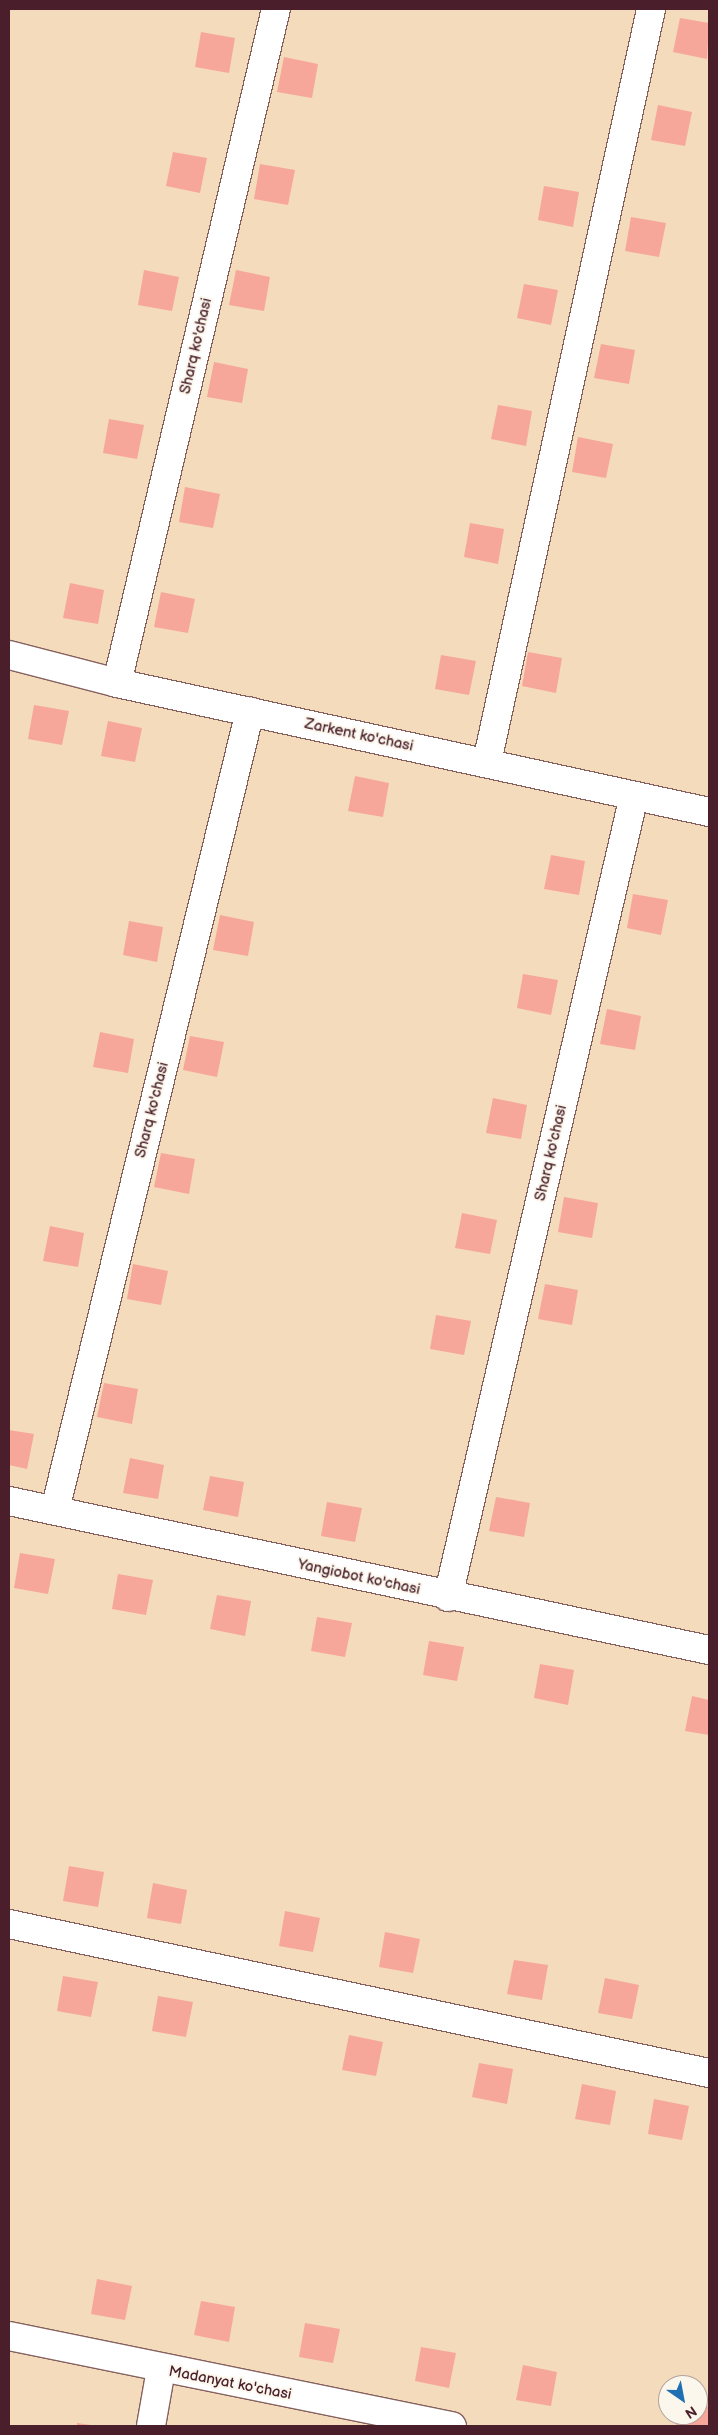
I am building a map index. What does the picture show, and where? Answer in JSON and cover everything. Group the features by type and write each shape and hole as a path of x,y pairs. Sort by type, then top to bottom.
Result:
{"street":[{"name":"Sharq ko'chasi","path":"117,683 276,9"},
{"path":"486,762 651,9"},
{"name":"Zarkent ko'chasi","path":"9,656 117,683 709,812"},
{"name":"Sharq ko'chasi","path":"55,1510 250,711"},
{"name":"Sharq ko'chasi","path":"448,1596 634,796"},
{"name":"Yangiobot ko'chasi","path":"9,1501 448,1596 709,1650"},
{"path":"9,1924 709,2073"},
{"name":"Madanyat ko'chasi","path":"9,2336 161,2369 452,2426"},
{"path":"151,2426 161,2369"}],"building":[{"path":"680,18 709,23 707,59 673,52"},
{"path":"201,32 235,38 229,73 195,67"},
{"path":"284,57 318,64 312,98 277,92"},
{"path":"658,105 692,112 685,146 651,140"},
{"path":"173,152 207,158 200,193 166,186"},
{"path":"260,164 295,170 288,205 254,199"},
{"path":"544,186 579,192 573,227 538,220"},
{"path":"631,217 666,223 659,257 625,251"},
{"path":"144,270 179,277 172,311 138,305"},
{"path":"236,270 270,277 264,311 229,305"},
{"path":"524,284 558,290 551,325 517,318"},
{"path":"601,344 635,350 629,384 594,378"},
{"path":"214,362 248,369 242,403 207,397"},
{"path":"498,405 532,411 526,446 491,439"},
{"path":"109,419 144,425 137,459 103,453"},
{"path":"578,437 613,444 606,478 572,472"},
{"path":"185,487 220,494 213,528 179,522"},
{"path":"470,523 504,529 498,564 464,557"},
{"path":"70,583 104,590 98,624 63,618"},
{"path":"161,592 195,599 188,633 154,627"},
{"path":"528,652 562,658 556,693 522,686"},
{"path":"441,655 476,661 469,695 435,689"},
{"path":"34,705 69,711 62,745 28,739"},
{"path":"108,721 142,728 135,762 101,756"},
{"path":"355,776 389,783 383,817 348,811"},
{"path":"551,855 585,861 579,895 544,889"},
{"path":"633,894 668,900 661,935 627,928"},
{"path":"220,915 254,922 248,956 213,950"},
{"path":"129,921 163,927 157,962 123,955"},
{"path":"523,974 558,980 551,1015 517,1008"},
{"path":"607,1009 641,1016 635,1050 600,1044"},
{"path":"100,1032 134,1039 128,1073 93,1067"},
{"path":"190,1036 224,1042 217,1077 183,1070"},
{"path":"493,1098 527,1105 521,1139 486,1133"},
{"path":"161,1153 195,1159 189,1194 154,1187"},
{"path":"564,1197 598,1203 592,1238 558,1232"},
{"path":"462,1213 497,1220 490,1254 455,1248"},
{"path":"50,1226 84,1233 78,1267 43,1261"},
{"path":"133,1264 168,1271 161,1305 127,1299"},
{"path":"545,1284 578,1290 572,1325 538,1319"},
{"path":"436,1315 471,1321 464,1355 430,1349"},
{"path":"104,1383 138,1389 132,1424 97,1417"},
{"path":"9,1430 34,1434 27,1469 9,1465"},
{"path":"130,1458 164,1465 158,1499 123,1493"},
{"path":"210,1476 244,1482 238,1517 203,1510"},
{"path":"496,1497 530,1503 524,1537 489,1531"},
{"path":"327,1502 362,1508 355,1542 321,1536"},
{"path":"20,1553 55,1559 48,1594 14,1588"},
{"path":"118,1574 153,1580 146,1615 112,1609"},
{"path":"217,1595 251,1601 245,1636 210,1629"},
{"path":"317,1617 352,1623 345,1657 311,1651"},
{"path":"429,1641 464,1647 457,1681 423,1675"},
{"path":"540,1664 574,1670 568,1705 534,1698"},
{"path":"692,1696 709,1700 709,1735 685,1731"},
{"path":"69,1866 104,1872 98,1907 63,1901"},
{"path":"153,1883 187,1890 181,1924 147,1918"},
{"path":"285,1911 320,1918 313,1952 279,1946"},
{"path":"385,1932 420,1939 413,1973 379,1967"},
{"path":"514,1960 548,1965 542,2000 507,1994"},
{"path":"63,1976 98,1982 91,2017 57,2011"},
{"path":"605,1978 639,1985 632,2019 598,2013"},
{"path":"158,1996 193,2002 186,2037 152,2031"},
{"path":"349,2035 383,2042 376,2076 342,2070"},
{"path":"479,2063 513,2069 507,2104 472,2097"},
{"path":"582,2084 616,2091 610,2125 575,2119"},
{"path":"654,2099 689,2106 682,2140 648,2134"},
{"path":"97,2279 132,2286 125,2320 91,2314"},
{"path":"201,2301 235,2307 229,2342 194,2335"},
{"path":"305,2323 340,2329 333,2363 299,2357"},
{"path":"421,2347 456,2353 449,2388 415,2381"},
{"path":"523,2365 557,2372 551,2406 516,2400"},
{"path":"709,2407 709,2426 676,2426 708,2425"},
{"path":"77,2423 91,2425 91,2426 77,2426"}]}
